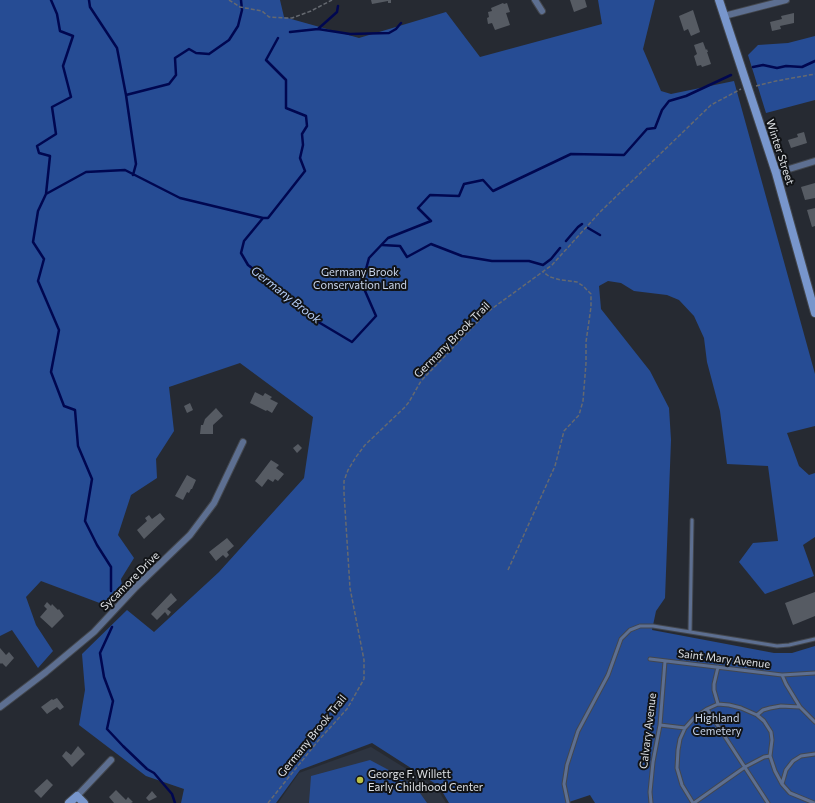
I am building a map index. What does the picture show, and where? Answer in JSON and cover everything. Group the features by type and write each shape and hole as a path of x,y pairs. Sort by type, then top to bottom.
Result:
{"street":[{"path":"535,0 542,11"},
{"name":"Winter Street","path":"719,0 776,173 815,313"},
{"path":"724,16 786,0"},
{"path":"776,173 815,161"},
{"name":"Sycamore Drive","path":"0,707 46,672 94,632 136,587 190,535 214,503 243,442"},
{"path":"70,803 111,760"},
{"path":"77,796 84,803"}],"lane":[{"path":"690,632 692,520"},
{"path":"568,803 564,784 567,765 578,731 608,675 621,639 630,630 647,625 777,646 796,644 815,639"},
{"name":"Saint Mary Avenue","path":"650,659 782,675 815,673"},
{"name":"Calvary Avenue","path":"651,803 650,792 653,762 660,725 665,661"},
{"path":"718,667 714,690 718,704"},
{"name":"Saint Mary Avenue","path":"782,675 800,707 815,722"},
{"path":"770,756 764,757 745,767 693,803 682,786 677,768 680,739 685,728 694,718 707,709 718,704 729,704 757,715 767,725 771,732 772,740 770,756 775,771 782,784 790,793 814,803"},
{"path":"757,715 763,710 770,708 781,706 800,707"},
{"path":"707,709 768,803"},
{"path":"660,725 685,728"},
{"path":"782,784 786,770 793,761 802,756 815,754"}],"path":[{"path":"229,0 240,7 262,11 274,18 292,18 311,11 332,0"},
{"name":"Germany Brook Trail","path":"268,803 347,709 364,679 364,660 350,588 344,481 348,470 365,445 409,402 421,381 486,313 543,272 557,260 600,212 711,105 737,91 748,87 815,74"},
{"path":"508,570 555,466 564,431 579,415 583,401 586,342 591,294 577,282 550,277 543,272"}],"shaded area":[{"name":"George F. Willett Early Childhood Center","path":"371,747 437,788 446,803 278,803 299,773"}],"green space":[{"path":"0,0 280,0 284,17 359,38 446,12 480,57 602,24 598,0 655,0 643,49 661,91 671,94 734,81 815,374 815,426 787,433 799,466 809,475 815,473 815,537 803,545 814,576 765,594 739,562 753,543 778,541 768,466 727,464 720,411 707,362 704,338 694,316 679,300 667,295 634,291 621,283 608,281 599,286 601,309 650,371 669,408 671,440 665,598 656,611 652,630 774,653 792,653 815,646 815,803 595,803 590,795 566,803 449,803 439,786 372,743 300,770 276,803 181,803 184,789 146,776 79,725 85,690 82,654 127,610 154,632 219,572 304,478 313,417 240,363 169,387 174,431 156,459 157,478 131,495 118,535 134,558 121,579 123,593 105,605 41,581 26,597 36,625 53,651 38,668 12,630 0,636"},
{"path":"815,36 815,100 766,113 748,55 758,45 788,43"},
{"name":"George F. Willett Early Childhood Center","path":"370,760 400,776 420,793 427,803 309,803 311,776"}],"building":[{"path":"371,0 391,0 391,3 388,3 388,1 372,4"},
{"path":"570,0 585,0 587,7 574,12"},
{"path":"507,3 510,12 506,13 510,25 495,30 492,23 488,24 488,12 492,11 491,8"},
{"path":"693,10 700,32 691,36 688,29 684,31 679,16"},
{"path":"794,13 794,23 780,26 781,29 772,31 770,22 782,19 781,16"},
{"path":"703,42 706,50 707,49 711,64 702,67 701,65 697,66 694,56 697,54 694,45"},
{"path":"804,132 807,143 791,148 788,140 798,137 797,134"},
{"path":"815,183 815,198 805,200 801,187"},
{"path":"815,208 815,226 812,227 807,210"},
{"path":"255,392 263,396 265,393 272,397 270,399 278,403 272,413 250,403"},
{"path":"190,403 193,410 187,413 184,406"},
{"path":"216,408 223,416 213,425 213,434 200,434 201,425 203,425 205,419"},
{"path":"298,444 302,448 297,453 293,448"},
{"path":"271,460 279,465 276,468 284,474 278,481 275,479 273,482 268,479 262,487 255,481"},
{"path":"187,475 196,480 192,489 189,493 187,492 183,500 175,496"},
{"path":"160,513 165,519 144,539 137,530 147,521 145,518 149,515 152,519"},
{"path":"227,538 234,546 227,552 229,555 226,558 223,555 216,561 209,552"},
{"path":"815,592 815,616 793,625 785,603"},
{"path":"171,593 177,600 167,609 171,612 168,616 165,612 157,620 151,614"},
{"path":"47,602 51,606 52,604 58,610 59,609 64,616 52,628 40,617 47,609 44,606"},
{"path":"0,648 6,655 9,652 14,658 6,667 0,663"},
{"path":"57,698 64,707 60,710 57,707 47,714 41,707 52,699"},
{"path":"78,746 85,754 72,767 62,756 66,751 71,755"},
{"path":"47,779 53,785 41,798 34,791"},
{"path":"116,790 126,800 128,797 133,802 114,803 109,797"},
{"path":"152,791 157,797 149,801 146,798"}],"waterway":[{"path":"46,194 50,156 39,153 37,146 56,134 52,107 71,97 63,66 73,36 60,31 57,14 51,0"},
{"path":"89,0 90,7 117,48 126,95"},
{"path":"133,175 136,164 126,95 169,84 176,75 175,58 189,49 196,53 209,54 229,40 238,26 242,10 241,0"},
{"path":"290,32 318,29 337,12 338,6"},
{"path":"318,29 350,34 389,33 396,29 401,23"},
{"path":"263,218 268,218 305,171 300,158 303,145 302,134 307,126 306,116 286,108 286,80 266,60 278,38"},
{"name":"Germany Brook","path":"753,67 763,65 777,68 786,66 802,67 815,61"},
{"name":"Germany Brook","path":"111,591 111,567 97,545 85,521 92,479 78,446 75,410 64,406 51,372 59,330 38,281 44,259 33,242 38,211 46,194 86,172 125,170 180,198 263,218 244,241 241,253 248,265 298,303 315,320 352,342 376,316 362,284 369,258 388,238 431,221 418,208 430,195 459,196 464,184 483,180 493,191 571,154 624,155 647,129 655,128 662,110 669,101 686,96 731,75"},
{"path":"566,241 582,224"},
{"path":"588,228 600,235"},
{"path":"382,245 400,246 407,257 431,244 462,256 492,261 529,261 543,265 551,259 560,248"},
{"name":"Germany Brook","path":"112,627 100,653 104,677 113,701 107,729 147,769 154,773 172,794 175,803"}],"place":[{"name":"George F. Willett Early Childhood Center","path":"360,780"}],"park label":[{"name":"Germany Brook Conservation Land","path":"360,278"},
{"name":"Highland Cemetery","path":"717,724"}]}
